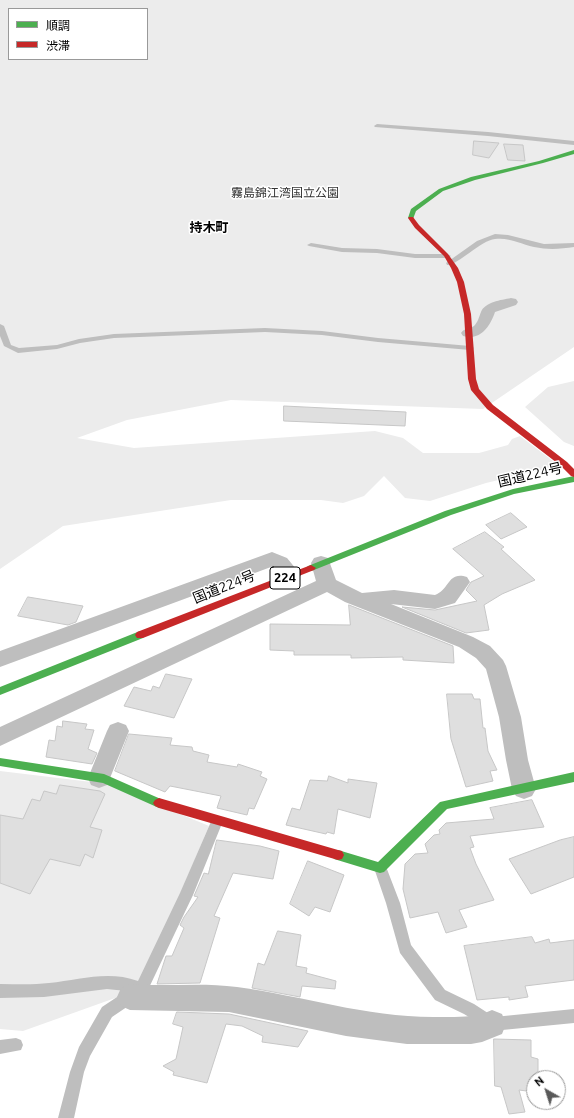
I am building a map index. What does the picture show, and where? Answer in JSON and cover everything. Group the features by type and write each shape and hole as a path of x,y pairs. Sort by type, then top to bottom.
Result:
{"main road":[{"path":"574,152 555,159 457,184 439,191 413,210 411,219 448,259 462,283 466,303 472,379 475,390 490,407 564,464 574,474"},
{"name":"国道224号","path":"0,691 321,563 469,506 512,492 574,479"},
{"path":"0,762 104,779 152,801 217,821 300,843 380,868 444,805 524,789 574,777"}],"street":[{"path":"468,333 478,330 484,323 489,310 511,302"},
{"path":"0,659 272,559 280,563 291,575"},
{"path":"321,563 327,584 360,600 466,642 483,652 496,666 510,717 517,760 524,789"},
{"path":"360,600 394,597 435,602 448,598 460,582"},
{"path":"0,737 327,584"},
{"path":"99,778 118,731"},
{"path":"136,993 159,999 204,997 231,999 320,1017 400,1030 467,1031 487,1027 492,1024"}],"lane":[{"path":"377,126 488,134 574,143"},
{"path":"311,245 342,250 376,251 448,259 462,254 490,238 501,237 540,246 560,248 574,245"},
{"path":"0,326 8,346 18,351 57,347 79,341 114,336 265,330 322,333 378,340 470,348"},
{"path":"66,1118 77,1072 84,1052 107,1012 136,993 186,895 217,821"},
{"path":"380,868 393,903 405,948 440,995 469,1009 492,1024 574,1016"},
{"path":"0,990 50,990 110,981 129,983 136,993"},
{"path":"0,1047 16,1046"}],"green space":[{"name":"霧島錦江湾国立公園","path":"0,0 574,0 574,347 483,409 231,400 127,420 77,438 134,448 375,431 403,438 423,453 479,453 508,445 512,439 520,436 557,464 549,468 486,483 430,501 405,498 384,476 364,496 343,503 321,500 231,500 63,526 0,569"},
{"path":"574,381 574,446 564,442 525,407 548,387"},
{"path":"0,771 108,784 209,826 144,979 132,992 23,1031 0,1029"}],"building":[{"path":"474,141 499,143 489,158 473,155"},
{"path":"504,144 523,145 525,161 508,160"},
{"path":"284,406 406,412 405,426 284,421"},
{"path":"511,513 527,527 501,539 486,525"},
{"path":"485,532 504,547 501,549 535,580 502,594 484,605 489,630 466,633 402,607 435,610 477,601 466,590 471,582 484,576 453,549"},
{"path":"28,597 83,606 76,622 68,625 18,616"},
{"path":"349,605 453,646 454,663 403,660 403,657 351,658 351,655 294,655 294,651 270,650 270,624 350,625"},
{"path":"166,674 192,679 174,718 124,706 134,687 151,691 153,686 159,688"},
{"path":"447,694 472,694 474,699 480,699 483,728 485,728 488,751 497,770 490,771 493,781 466,787 451,739"},
{"path":"63,721 87,724 85,729 94,730 88,749 97,753 92,764 46,757 49,740 55,741 57,726 62,727"},
{"path":"129,734 172,738 170,745 192,747 193,751 209,755 207,762 237,767 238,764 262,772 260,776 267,779 254,809 249,808 247,815 217,808 221,796 170,786 165,792 115,771"},
{"path":"329,776 348,783 348,779 377,783 370,818 338,809 334,834 327,832 326,834 286,825 292,808 300,810 310,780 327,781"},
{"path":"60,785 100,791 105,794 90,827 102,830 93,858 85,854 80,866 50,859 30,894 0,883 0,815 23,819 32,799 40,801 44,791 56,794"},
{"path":"532,800 544,827 470,836 474,847 470,848 476,864 494,900 459,910 467,927 446,933 438,912 410,918 403,889 405,864 415,854 428,853 425,844 434,835 440,834 439,830 446,823 494,819 490,808"},
{"path":"574,837 574,877 531,894 509,859 560,840"},
{"path":"217,840 260,846 279,851 273,879 233,873 214,916 220,918 200,983 157,984 166,956 172,956 184,928 180,925 198,897 194,896 204,873 208,874"},
{"path":"308,861 344,875 330,912 315,907 309,916 290,904"},
{"path":"278,931 301,935 296,966 307,968 306,973 336,981 335,989 302,986 300,997 252,988 258,963 264,965"},
{"path":"532,937 535,943 549,939 550,943 574,940 574,980 525,986 528,997 509,1000 509,997 477,1000 464,946"},
{"path":"177,1012 229,1014 308,1031 298,1047 262,1042 263,1036 242,1026 226,1024 207,1083 173,1075 174,1072 163,1066 176,1059 183,1027 173,1024"},
{"path":"494,1039 531,1040 531,1057 538,1059 538,1070 526,1070 526,1091 519,1090 525,1112 509,1114 501,1087 495,1086"}],"traffic: fast":[{"path":"411,218 413,210 441,190 490,174 541,162 574,152"},
{"path":"311,568 448,513 513,492 574,479"},
{"path":"0,691 140,635"},
{"path":"0,762 104,779 159,803"},
{"path":"338,855 380,868 444,805 574,777"}],"traffic: jam":[{"path":"411,218 417,227 446,255 461,282 468,314 472,379 475,390 490,407 564,464 574,474"},
{"path":"140,635 311,568"},
{"path":"159,803 338,855"}],"district":[{"name":"持木町","path":"209,228"}]}
